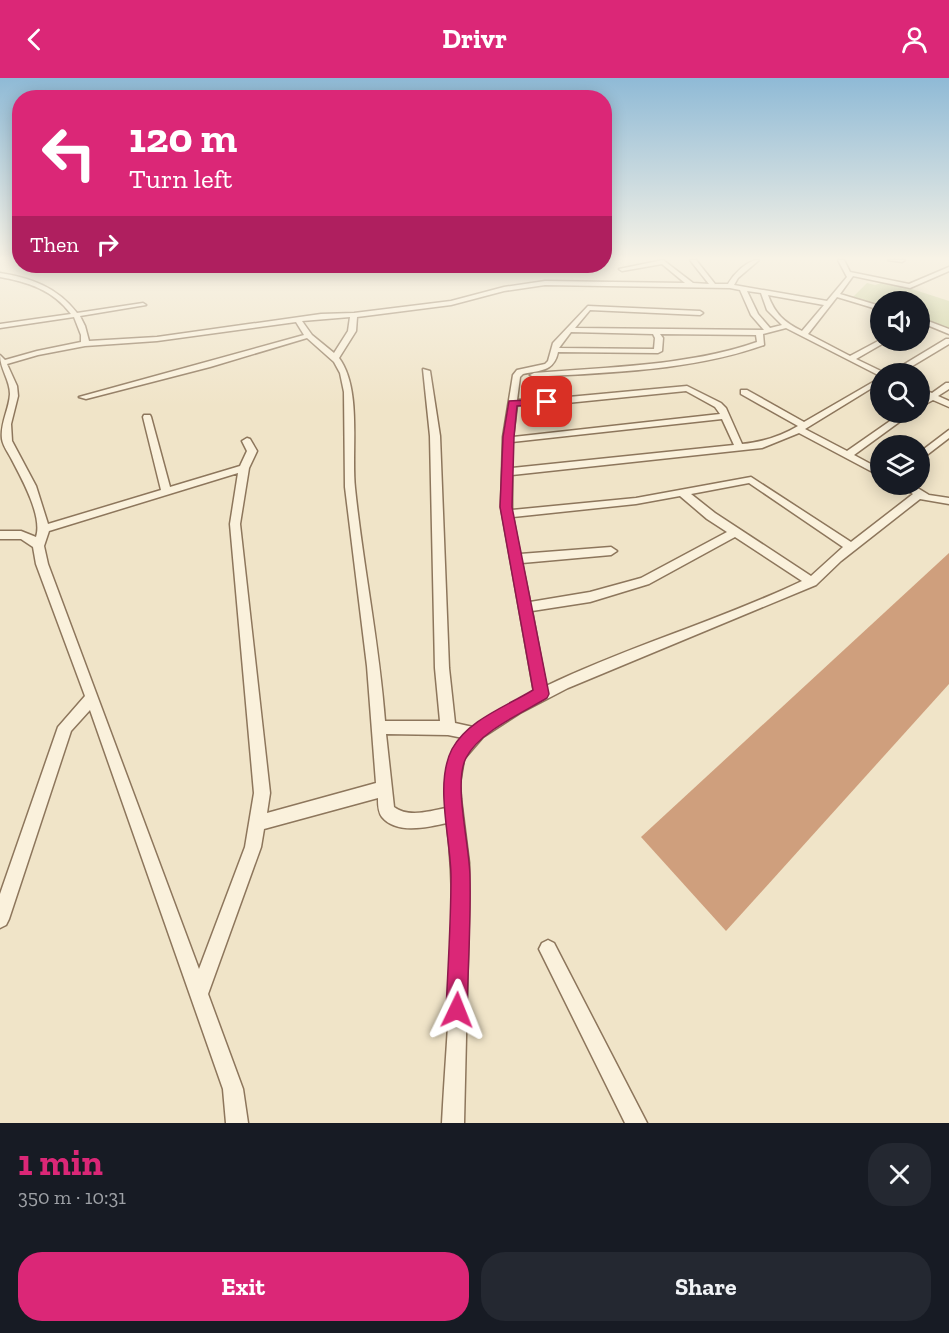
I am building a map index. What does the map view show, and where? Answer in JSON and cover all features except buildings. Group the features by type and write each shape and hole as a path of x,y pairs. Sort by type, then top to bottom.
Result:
{"street":[{"path":"69,309 84,328 85,344"},
{"path":"0,326 118,309"},
{"path":"38,546 44,529 31,486 8,441 7,424 14,396 13,386 1,360 85,344 157,339 298,319 404,309"},
{"path":"541,694 508,514 508,440 516,377 528,369 548,366 552,362 556,345 587,309"},
{"path":"605,309 700,313"},
{"path":"516,377 645,367 756,346 761,343 764,332 752,309"},
{"path":"770,309 787,326 870,369"},
{"path":"804,334 826,309"},
{"path":"335,358 352,331 354,315"},
{"path":"298,319 307,336 335,358 345,378 348,392 350,487 374,666 387,811 393,818 404,821 455,814"},
{"path":"930,325 949,332"},
{"path":"570,330 764,332 787,326"},
{"path":"555,350 658,351 659,338 656,332"},
{"path":"83,397 307,336"},
{"path":"911,363 949,341"},
{"path":"850,359 870,348"},
{"path":"426,371 435,436 441,668 448,728"},
{"path":"930,398 949,385"},
{"path":"507,472 762,445 802,427 870,386"},
{"path":"513,403 547,402 687,388 718,405 739,447"},
{"path":"744,392 870,468"},
{"path":"930,395 949,404"},
{"path":"508,440 725,416"},
{"path":"147,417 166,491"},
{"path":"848,456 894,423"},
{"path":"930,448 949,433"},
{"path":"199,994 253,847 262,793 235,524 244,468 252,452 247,441"},
{"path":"44,529 244,468"},
{"path":"508,514 636,501 751,480 851,548"},
{"path":"683,493 711,516 812,582"},
{"path":"453,1123 461,875 453,770 459,754 473,734 541,694 812,582 919,495"},
{"path":"922,495 927,498 949,501"},
{"path":"524,608 590,597 645,581 736,532"},
{"path":"0,535 17,533 30,537 38,546 42,564 232,1089 237,1123"},
{"path":"515,559 610,551"},
{"path":"0,919 65,727 92,697"},
{"path":"378,727 448,728 473,734"},
{"path":"258,823 384,789"},
{"path":"548,949 636,1123"}],"green space":[{"path":"930,309 949,309 949,332 930,325"}],"route":[{"path":"457,1010 461,875 453,770 459,754 473,734 541,694 506,507 508,437 513,403 547,402"}]}
